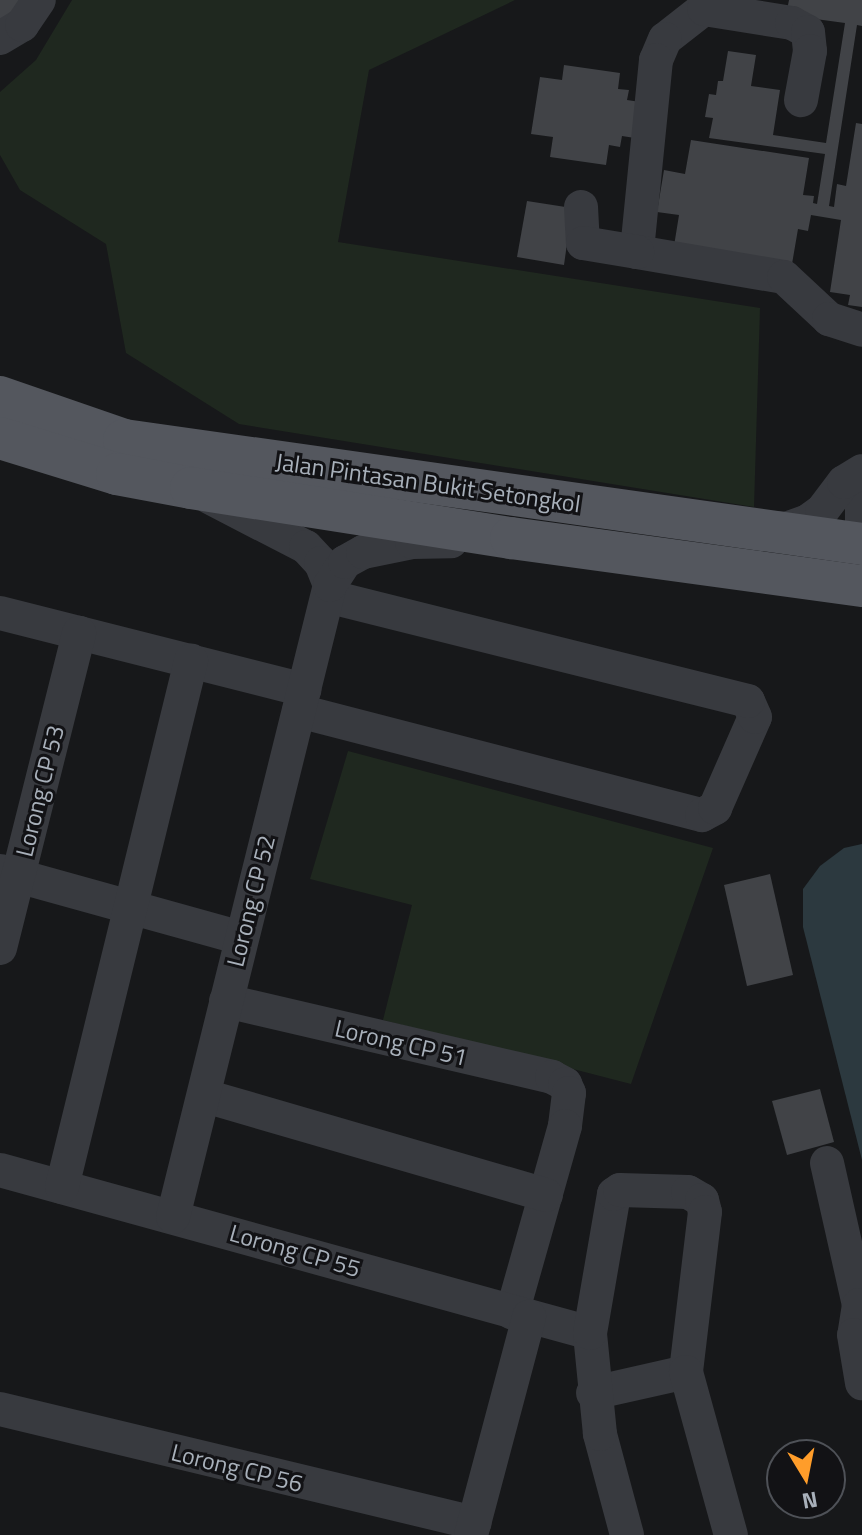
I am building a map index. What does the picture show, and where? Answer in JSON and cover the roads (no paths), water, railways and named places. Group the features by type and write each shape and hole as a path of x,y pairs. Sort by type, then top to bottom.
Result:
{"main road":[{"name":"Jalan Pintasan Bukit Setongkol","path":"0,397 124,440 862,544"},
{"name":"Jalan Pintasan Bukit Setongkol","path":"0,438 117,474 191,488 511,538 862,586"}],"street":[{"path":"0,38 22,25 39,0"},
{"path":"637,252 656,60 665,39 709,4 792,23 808,32 810,51 801,100"},
{"path":"581,207 583,243 770,272 784,277 829,319 862,330"},
{"path":"732,525 786,529 808,521 822,511 844,482 862,471"},
{"path":"191,488 306,547 321,563 329,591"},
{"path":"862,493 862,522"},
{"path":"329,591 345,562 363,552 412,542 511,538"},
{"path":"0,613 191,661 301,700 702,815 715,808 755,717 748,701 329,591"},
{"name":"Lorong CP 52","path":"173,1217 329,591"},
{"name":"Lorong CP 53","path":"0,948 9,874 79,633"},
{"path":"62,1187 191,661"},
{"path":"9,874 241,938"},
{"name":"Lorong CP 51","path":"226,1001 552,1077 565,1084 569,1093 565,1126 546,1195"},
{"path":"205,1096 546,1195 473,1529"},
{"path":"827,1163 860,1304 854,1335 862,1383"},
{"name":"Lorong CP 55","path":"0,1170 590,1333"},
{"path":"627,1535 600,1434 593,1393 590,1333 614,1194 620,1190 688,1192 702,1200 705,1212 686,1372 731,1535"},
{"path":"593,1393 686,1372"},
{"name":"Lorong CP 56","path":"0,1409 473,1529"}]}
